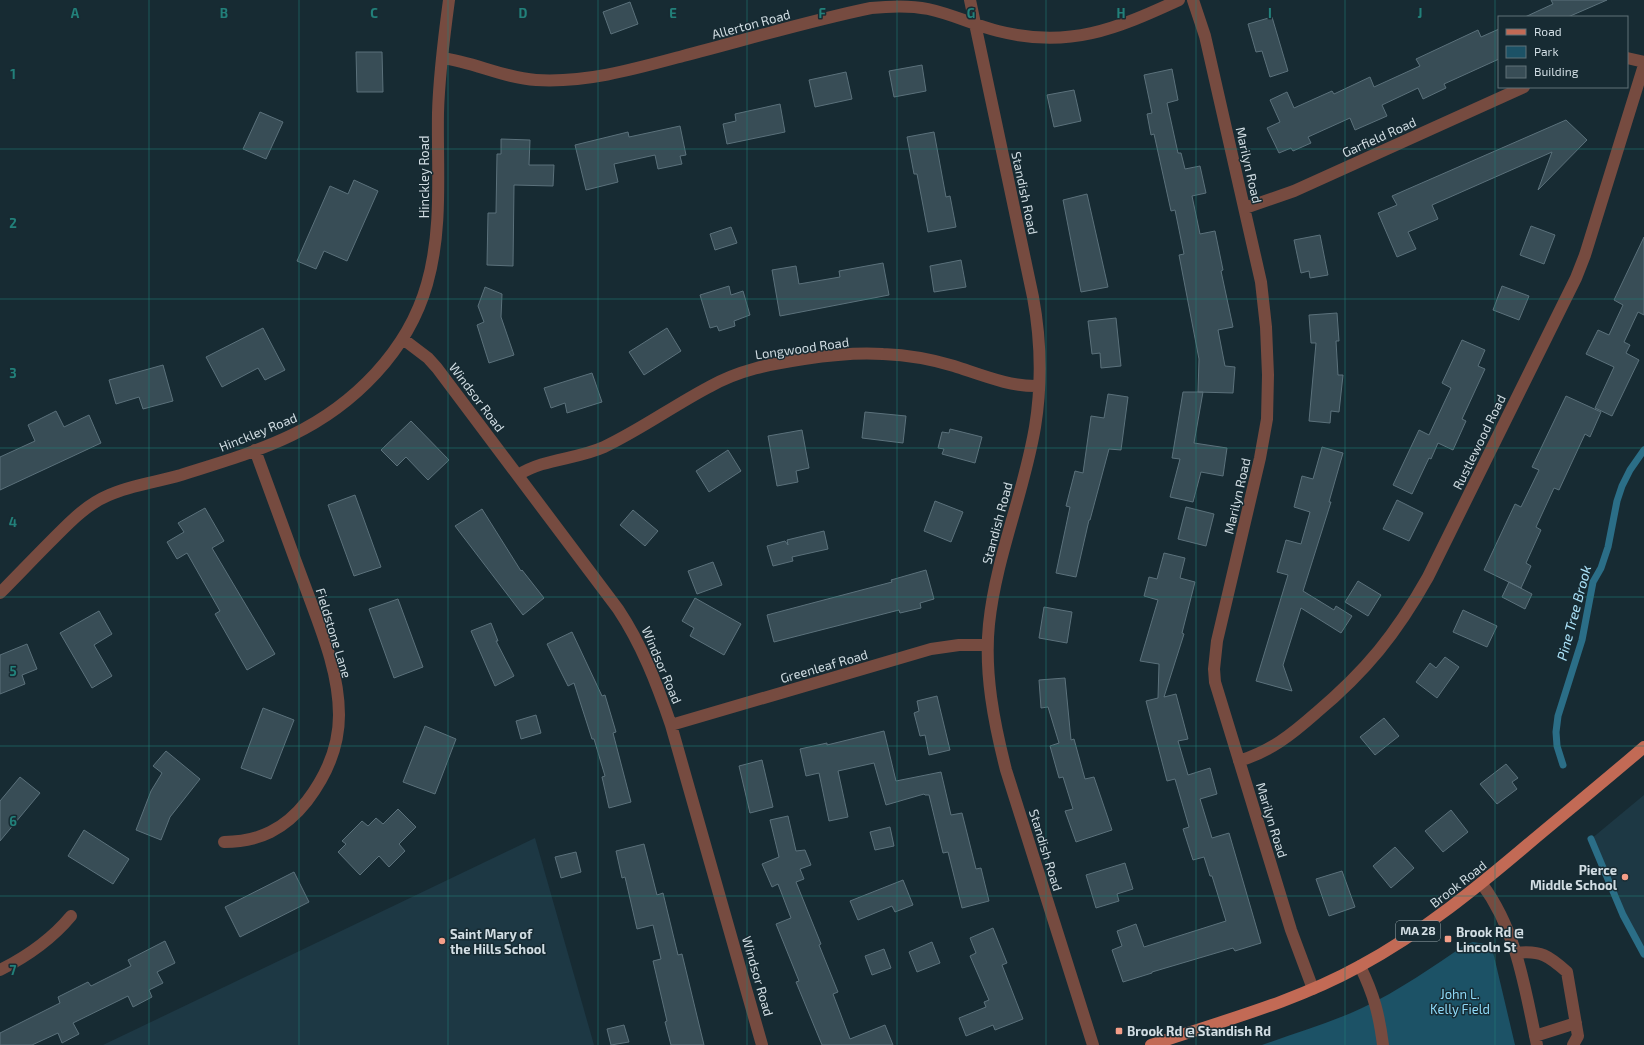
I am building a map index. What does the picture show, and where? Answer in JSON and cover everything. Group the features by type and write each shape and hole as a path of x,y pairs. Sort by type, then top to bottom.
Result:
{"main road":[{"name":"Brook Road","path":"1151,1045 1280,1002 1313,989 1360,966 1417,932 1482,884 1644,747"}],"street":[{"name":"Hinckley Road","path":"0,593 67,525 81,512 101,499 123,490 170,478 255,450 292,435 329,415 346,402 392,356 403,339 422,300 435,248 438,208 438,112 442,58 449,0"},
{"name":"Standish Road","path":"970,0 1037,318 1039,341 1039,386 1035,427 992,602 987,645 991,692 1000,746 1093,1045"},
{"name":"Allerton Road","path":"442,58 467,62 518,78 536,80 568,79 596,76 641,67 871,8 891,6 929,9 1018,36 1058,38 1079,37 1097,33 1134,21 1179,0"},
{"name":"Marilyn Road","path":"1193,0 1205,36 1245,208 1264,304 1268,352 1267,418 1260,458 1217,641 1214,670 1218,695 1291,930 1313,989"},
{"path":"1628,58 1644,64"},
{"name":"Rustlewood Road","path":"1239,761 1253,757 1279,743 1336,697 1373,659 1398,627 1416,599 1576,278 1589,243 1644,64"},
{"name":"Garfield Road","path":"1245,208 1294,191 1522,88"},
{"name":"Windsor Road","path":"403,339 428,358 437,368 518,475 628,624 638,640 654,677 671,725 762,1045"},
{"name":"Longwood Road","path":"518,475 530,468 546,462 567,458 602,448 740,372 776,363 841,355 900,355 935,361 1015,385 1039,386"},
{"name":"Fieldstone Lane","path":"224,842 252,840 280,827 293,817 307,801 323,777 330,761 338,729 338,700 325,643 255,450"},
{"name":"Greenleaf Road","path":"671,725 931,649 959,645 987,645"},
{"path":"1482,884 1494,900 1501,914 1516,953 1536,1041 1576,1024"},
{"path":"0,970 39,948 52,937 71,916"},
{"path":"1516,953 1531,951 1551,958 1567,972 1578,1036 1573,1045"},
{"path":"1360,966 1377,1007 1384,1045"}],"shaded area":[{"name":"Pierce Middle School","path":"1644,795 1644,954 1623,915 1591,839"},
{"name":"Saint Mary of the Hills School","path":"535,838 594,1045 103,1045"}],"green space":[{"name":"John L. Kelly Field","path":"1473,942 1485,944 1493,952 1515,1045 1262,1045 1325,1023 1362,1008 1403,986 1467,944"}],"building":[{"path":"1551,0 1607,0 1570,16 1527,16 1553,4"},
{"path":"630,2 638,24 611,34 603,12"},
{"path":"1272,17 1288,71 1270,77 1262,51 1256,52 1248,24"},
{"path":"1498,29 1498,59 1444,84 1446,88 1423,99 1418,88 1382,105 1387,116 1355,130 1350,118 1308,137 1311,143 1293,151 1291,148 1279,153 1267,128 1280,122 1270,100 1287,92 1294,108 1332,91 1334,94 1370,77 1374,87 1420,66 1416,59 1478,30 1481,37"},
{"path":"356,52 382,52 383,92 357,92"},
{"path":"922,65 926,91 894,97 889,71"},
{"path":"1172,69 1178,100 1167,103 1178,153 1181,153 1185,169 1200,166 1206,193 1192,196 1200,234 1215,231 1223,270 1221,271 1233,327 1218,330 1225,366 1235,367 1233,393 1198,392 1199,359 1179,255 1184,254 1175,210 1171,211 1154,134 1151,135 1147,114 1152,113 1144,75"},
{"path":"846,72 852,99 815,107 809,80"},
{"path":"1074,90 1081,121 1054,127 1047,95"},
{"path":"780,104 785,132 727,144 723,124 736,121 735,114"},
{"path":"260,112 283,122 266,159 243,149"},
{"path":"1566,120 1587,140 1538,190 1552,152 1432,205 1438,219 1408,232 1416,249 1397,257 1378,213 1397,205 1392,196"},
{"path":"680,126 686,155 680,156 682,164 658,169 655,155 614,164 618,182 586,190 575,145 628,132 629,137"},
{"path":"934,132 946,197 950,196 956,227 928,232 917,174 914,174 907,137"},
{"path":"501,139 530,140 529,165 554,165 553,186 514,185 513,266 487,265 488,213 496,213 497,154 501,154"},
{"path":"354,180 378,191 347,261 324,251 316,269 297,261 330,186 348,194"},
{"path":"1087,194 1108,287 1081,292 1063,200"},
{"path":"1531,226 1555,235 1544,264 1520,255"},
{"path":"731,227 737,243 715,250 710,234"},
{"path":"1320,235 1328,275 1310,278 1309,271 1301,273 1294,240"},
{"path":"1644,237 1644,315 1638,312 1624,342 1630,345 1626,353 1639,360 1612,416 1595,408 1614,367 1586,354 1598,330 1609,335 1623,305 1614,300"},
{"path":"961,260 966,287 934,292 930,266"},
{"path":"883,263 889,295 780,316 772,270 796,266 799,284 840,277 839,271"},
{"path":"729,286 731,295 743,291 750,315 734,321 735,326 719,331 717,326 710,328 700,295"},
{"path":"1502,286 1529,296 1519,320 1493,310"},
{"path":"485,287 502,294 501,317 514,355 489,363 477,325 484,322 478,306"},
{"path":"1337,313 1339,341 1336,341 1338,375 1343,375 1339,412 1331,411 1330,423 1309,421 1316,343 1311,343 1309,315"},
{"path":"1116,318 1121,366 1101,368 1100,353 1092,354 1088,321"},
{"path":"263,328 285,370 265,380 258,368 222,387 206,357"},
{"path":"667,328 681,351 644,375 629,352"},
{"path":"1462,340 1485,350 1478,366 1485,369 1462,419 1466,421 1453,450 1438,443 1431,459 1429,458 1412,494 1393,485 1419,430 1429,435 1451,388 1442,383"},
{"path":"163,365 173,401 143,409 139,397 116,404 109,380"},
{"path":"592,373 602,402 567,413 565,403 551,408 544,388"},
{"path":"1183,392 1203,392 1194,443 1227,448 1223,476 1201,472 1193,502 1170,497 1180,459 1172,458"},
{"path":"1108,394 1128,397 1121,450 1109,449 1089,520 1076,577 1056,573 1070,507 1066,506 1075,471 1083,473 1091,416 1104,418"},
{"path":"1566,396 1601,412 1590,437 1585,434 1559,490 1554,488 1536,527 1541,530 1526,563 1531,566 1521,588 1484,570 1515,504 1521,507 1539,470 1532,467"},
{"path":"56,411 64,427 89,415 101,443 0,490 0,457 35,441 28,425"},
{"path":"865,412 906,416 903,443 862,438"},
{"path":"411,421 449,460 428,480 406,457 397,466 381,450"},
{"path":"950,429 982,437 975,463 942,454 944,449 938,448 942,432 949,433"},
{"path":"802,430 809,468 796,471 798,482 777,486 768,436"},
{"path":"1322,447 1343,453 1329,502 1331,502 1303,591 1334,610 1336,606 1352,616 1341,633 1301,608 1283,665 1292,691 1256,681 1288,575 1277,572 1286,540 1301,544 1310,512 1294,507 1302,476 1313,479"},
{"path":"728,450 741,471 709,492 696,471"},
{"path":"355,495 381,567 354,576 328,505"},
{"path":"1397,500 1423,513 1409,541 1383,529"},
{"path":"935,501 963,512 951,542 924,531"},
{"path":"1186,507 1214,514 1206,546 1178,539"},
{"path":"205,508 224,541 212,548 275,654 247,670 215,614 220,611 187,553 177,559 167,542 184,532 178,523"},
{"path":"482,509 521,571 522,570 544,598 523,615 455,526"},
{"path":"633,510 658,531 645,546 620,525"},
{"path":"824,531 828,549 792,557 793,561 773,566 767,546 785,541 788,545 787,540"},
{"path":"1164,553 1185,558 1180,578 1195,582 1182,633 1184,634 1164,697 1176,694 1188,739 1178,741 1188,775 1210,768 1217,794 1200,799 1212,838 1229,833 1261,943 1235,951 1233,948 1123,982 1112,950 1122,946 1117,931 1136,924 1144,947 1226,921 1212,876 1210,876 1204,857 1193,860 1183,829 1189,827 1175,779 1167,781 1146,701 1158,698 1159,664 1140,661 1158,600 1144,596 1149,577 1157,579"},
{"path":"713,562 722,585 697,594 688,571"},
{"path":"926,570 934,599 920,603 921,608 900,613 899,610 774,642 767,615 892,582 891,580"},
{"path":"1358,581 1381,595 1368,616 1345,602"},
{"path":"1509,582 1532,594 1525,609 1502,597"},
{"path":"695,598 741,624 724,655 690,636 694,628 682,621"},
{"path":"398,599 423,667 394,678 369,609"},
{"path":"1044,607 1072,612 1067,643 1039,638"},
{"path":"1463,610 1497,626 1487,647 1453,632"},
{"path":"99,611 112,634 94,645 112,676 92,688 60,633"},
{"path":"491,623 498,641 496,641 514,676 495,686 471,631"},
{"path":"572,632 602,696 605,695 616,732 613,733 631,802 609,808 602,777 605,776 594,739 592,739 574,683 568,686 547,644"},
{"path":"27,644 37,669 22,675 25,684 0,694 0,655"},
{"path":"1445,657 1459,667 1437,698 1416,682 1430,663 1436,668"},
{"path":"1065,678 1071,740 1074,739 1085,779 1094,777 1112,830 1076,842 1065,811 1073,809 1063,777 1059,778 1050,746 1059,743 1048,707 1041,708 1039,680"},
{"path":"937,696 950,750 929,755 925,735 920,736 914,713 919,711 917,701"},
{"path":"263,708 294,720 271,779 241,768"},
{"path":"536,715 541,733 521,739 516,721"},
{"path":"1384,718 1399,736 1375,755 1360,737"},
{"path":"425,726 456,739 435,794 403,782"},
{"path":"884,731 896,781 941,772 951,815 962,813 976,869 981,868 989,901 962,908 948,852 943,853 929,795 924,794 886,805 874,763 838,771 848,817 829,821 819,773 806,776 800,749 827,743 827,745"},
{"path":"166,751 200,779 170,817 161,840 136,830 151,791 162,773 153,766"},
{"path":"762,760 773,807 750,813 739,766"},
{"path":"1506,764 1518,778 1512,782 1517,789 1497,804 1480,784"},
{"path":"20,777 40,793 0,841 0,801"},
{"path":"398,809 416,827 399,844 405,851 389,867 379,856 360,875 338,852 346,844 342,841 362,821 368,826 376,818 383,824"},
{"path":"1451,810 1468,832 1443,852 1425,831"},
{"path":"788,816 796,851 805,850 811,865 800,869 804,879 796,882 821,944 819,945 838,992 833,994 850,1039 885,1025 893,1045 822,1045 796,982 799,981 776,924 791,918 778,884 772,887 762,864 779,857 770,820"},
{"path":"890,827 894,846 875,850 870,832"},
{"path":"84,830 129,859 113,884 68,856"},
{"path":"644,844 657,895 663,893 678,955 682,954 704,1045 671,1045 653,961 661,959 653,925 637,929 625,877 622,878 616,851"},
{"path":"1395,847 1414,868 1391,888 1373,866"},
{"path":"576,852 581,872 561,878 555,857"},
{"path":"1125,863 1133,889 1117,894 1119,901 1096,908 1086,875"},
{"path":"1342,871 1355,907 1329,916 1316,879"},
{"path":"294,872 309,902 240,937 225,907"},
{"path":"903,880 913,905 895,912 892,906 858,920 850,901"},
{"path":"993,928 1007,963 1002,965 1023,1019 995,1030 993,1025 966,1036 959,1018 986,1007 984,1002 989,1000 970,956 976,953 970,938"},
{"path":"165,941 175,963 157,972 163,983 149,990 152,997 133,1007 128,996 73,1023 79,1034 62,1043 58,1033 32,1045 0,1045 0,1033 60,1003 58,997 88,982 91,986 131,966 128,960"},
{"path":"932,942 940,963 917,972 909,952"},
{"path":"884,949 891,968 872,975 865,956"},
{"path":"624,1025 629,1042 611,1045 607,1029"}],"waterway":[{"name":"Pine Tree Brook","path":"1563,765 1557,746 1556,732 1558,716 1582,640 1593,582 1601,568 1608,547 1617,501 1630,470 1644,450"},
{"name":"Pine Tree Brook","path":"1591,839 1623,915 1644,954"}],"place":[{"name":"Pierce Middle School","path":"1625,877"},
{"name":"Brook Rd @ Lincoln St","path":"1448,939"},
{"name":"Saint Mary of the Hills School","path":"442,941"},
{"name":"Brook Rd @ Standish Rd","path":"1119,1031"}]}
